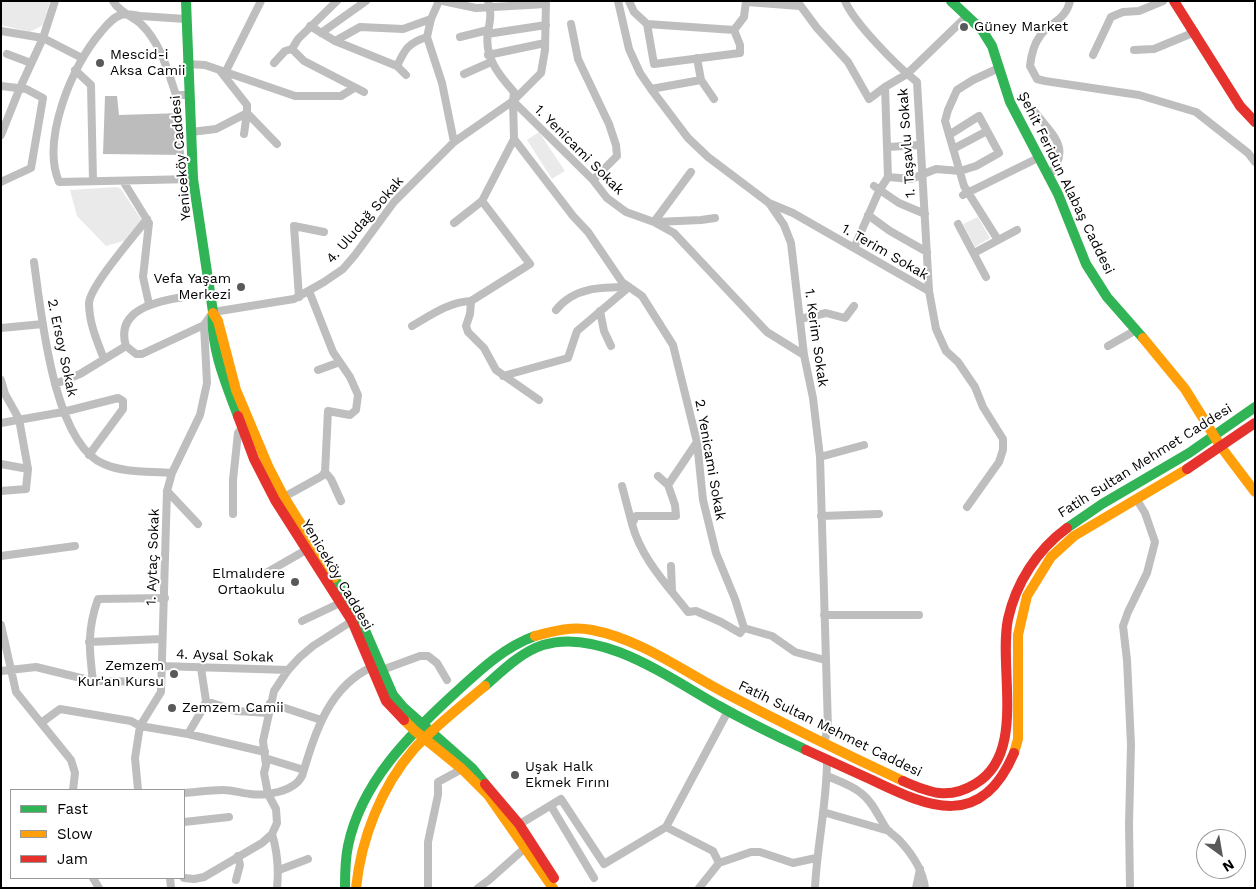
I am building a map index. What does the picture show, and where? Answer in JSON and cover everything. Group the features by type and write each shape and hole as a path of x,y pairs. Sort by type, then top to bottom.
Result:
{"main road":[{"name":"Yeniceköy Caddesi","path":"186,1 188,96 194,179 210,293 212,325 220,364 242,428 259,467 276,500 296,524 360,621 377,669"},
{"name":"Şehit Feridun Alabaş Caddesi","path":"951,1 982,30 992,46 1010,102 1058,194 1086,264 1107,297 1185,389 1221,447 1255,492"},
{"path":"1174,1 1240,106 1255,122"},
{"name":"Yeniceköy Caddesi","path":"212,312 218,321 236,390 306,550 352,621 393,696 418,727 472,768 516,826 559,888"},
{"name":"Fatih Sultan Mehmet Caddesi","path":"345,888 349,843 356,821 366,797 391,758 418,727 492,662 520,642 549,632 566,629 594,630 644,650 824,743 924,790 939,794 953,794 964,791 986,779 1000,760 1005,745 1006,637 1017,589 1042,549 1063,529 1168,466 1255,407"},
{"name":"Fatih Sultan Mehmet Caddesi","path":"356,888 364,842 373,819 403,762 428,735 520,657 538,647 556,642 576,641 593,644 633,658 728,710 827,760 917,801 954,806 972,801 993,787 1008,768 1018,739 1018,635 1022,613 1028,596 1051,557 1061,547 1090,526 1221,447 1255,422"},
{"name":"Yeniceköy Caddesi","path":"428,735 516,826 525,848 553,888"}],"street":[{"path":"1,134 43,38 55,1"},
{"path":"113,1 150,35 159,49 176,95 188,96"},
{"path":"223,72 261,1"},
{"path":"292,50 298,39 337,1"},
{"path":"321,33 366,1"},
{"path":"454,142 442,83 427,37 431,20 441,1 476,8 489,4 546,3 545,44 490,58 464,74"},
{"name":"1. Kerim Sokak","path":"618,1 630,49 640,73 651,89 688,138 708,157 769,203 784,225 791,243 804,355 820,457 828,728 824,743"},
{"path":"629,1 634,12 647,24 654,64 740,53 740,45 734,30"},
{"path":"734,30 744,17 746,1 797,3 848,62 870,99 885,87 908,74 967,16"},
{"name":"1. Taşavlu Sokak","path":"845,1 849,10 917,82 929,291"},
{"path":"1070,1 1068,11 1040,36 1035,46 1030,66 1037,79 1045,82 1139,96 1196,112 1248,153 1255,162"},
{"path":"1093,55 1111,17 1123,12 1139,12 1162,1"},
{"path":"489,4 491,13 487,48 490,58"},
{"path":"186,19 126,14 120,15 110,22 82,58 64,98 57,130 54,171 59,182 194,179"},
{"path":"335,41 360,26 402,29 431,20"},
{"path":"571,24 578,59 609,124 616,145 617,156 593,180"},
{"path":"647,24 734,30"},
{"path":"460,37 546,25"},
{"path":"310,26 335,41 397,66 406,75"},
{"path":"1,30 43,38 82,58"},
{"path":"1134,50 1154,49 1195,32"},
{"path":"397,66 404,51 414,41 427,37"},
{"name":"4. Uludağ Sokak","path":"212,312 299,297 342,269 355,255 394,202 454,142 513,101 536,80 542,73 545,44"},
{"path":"274,63 285,51 292,50 304,60 364,92"},
{"path":"7,54 31,63"},
{"name":"1. Yenicami Sokak","path":"490,58 500,76 514,92 513,101 593,180 607,198 626,212 654,222 674,233 767,332 804,355"},
{"path":"698,58 701,80 714,98"},
{"path":"187,64 205,65 295,96 341,96 354,88"},
{"path":"998,240 966,194 945,121 957,90 972,80 999,68"},
{"path":"75,70 91,85 93,181"},
{"path":"223,72 246,104 244,134"},
{"path":"651,89 701,80"},
{"path":"1,86 19,90 26,89 43,98 31,168 1,182"},
{"path":"854,248 877,188 888,176 885,87"},
{"path":"454,223 482,201 514,139 513,101"},
{"path":"1034,111 1056,140 1060,149 1058,166 1048,177"},
{"path":"191,132 216,129 246,113"},
{"path":"246,113 277,144"},
{"path":"888,176 912,179 936,170 960,171 976,166 999,153 979,116 949,135"},
{"path":"953,149 987,131"},
{"name":"2. Yenicami Sokak","path":"514,139 573,216 588,232 622,282 642,296 673,345 697,442 703,500 716,553 735,599 744,628"},
{"path":"888,147 920,145"},
{"path":"966,194 1038,158"},
{"path":"654,222 691,172"},
{"path":"123,181 149,223 143,277 149,304"},
{"path":"877,188 899,203 925,214"},
{"path":"412,326 450,305 471,301 530,264 482,201"},
{"name":"1. Terim Sokak","path":"769,203 792,213 929,291 936,329 946,351 958,362 975,386 983,407 1003,439 1004,450 999,462 967,507"},
{"path":"868,215 890,231 927,252"},
{"path":"654,222 715,218"},
{"path":"104,359 93,330 89,301 95,287 147,219"},
{"path":"958,224 986,277"},
{"path":"299,297 294,226 324,232"},
{"path":"974,254 1016,230"},
{"name":"2. Ersoy Sokak","path":"34,262 43,324 55,384 63,412 74,437 90,455"},
{"path":"556,310 562,302 580,292 600,287 629,287"},
{"path":"503,376 568,358 577,331 629,287"},
{"path":"284,497 322,476 325,472 328,411 350,416 356,410 358,395 350,376 333,352 309,291"},
{"path":"210,293 149,304 132,316 125,325 123,336 126,346 136,354 142,354 204,325 212,312"},
{"path":"471,301 470,314 466,326 468,332 484,348 496,370 539,400"},
{"path":"800,318 826,313 845,318 854,306"},
{"path":"600,311 604,331 611,346"},
{"path":"1,328 43,324"},
{"name":"1. Aytaç Sokak","path":"138,789 135,758 140,726 161,692 167,491 172,473 200,414 206,383 204,325"},
{"path":"1108,346 1136,330"},
{"path":"55,384 80,374 126,346"},
{"path":"318,370 340,362"},
{"path":"1,380 3,394 19,419 28,469 26,489 1,491"},
{"path":"1,423 63,412 118,398 123,402 123,409 90,455 103,464 120,469 172,473"},
{"path":"233,514 232,480 238,433 242,428"},
{"path":"668,485 697,442"},
{"path":"820,457 864,445"},
{"path":"1,464 28,469"},
{"path":"325,472 341,501"},
{"path":"632,524 636,516 676,516 675,505 668,485 658,476"},
{"path":"622,486 639,544 688,612 696,611 740,633 744,628 772,636 795,652 825,660"},
{"path":"167,491 198,524"},
{"path":"1130,888 1131,745 1127,660 1123,626 1147,573 1155,542 1145,514 1136,500"},
{"path":"821,516 879,514"},
{"path":"1,556 75,546"},
{"path":"266,572 306,550"},
{"path":"671,566 672,591"},
{"path":"93,681 89,642 90,629 98,599 165,598"},
{"path":"302,621 340,603"},
{"path":"824,615 918,615"},
{"path":"185,878 204,877 262,843 272,834 277,823 276,809 268,794 264,774 265,755 263,741 274,691 288,670 312,646 352,621"},
{"path":"1,625 16,692 71,760 74,773 73,789"},
{"path":"89,642 162,639"},
{"path":"185,793 224,790 268,794 290,788 299,781 321,720 338,694 359,673 420,656 428,656 437,663 447,680"},
{"name":"4. Aysal Sokak","path":"161,666 288,670"},
{"path":"1,671 36,668 93,681 161,682"},
{"path":"188,734 206,701 201,668"},
{"path":"206,701 236,711 269,713"},
{"path":"270,703 321,720"},
{"path":"41,723 60,709 131,721 140,726 188,734 265,755 304,770"},
{"path":"516,826 561,799 604,864 666,827 728,710"},
{"path":"815,888 816,858 823,812 827,760"},
{"path":"428,888 428,842 438,795 438,782 462,769"},
{"path":"827,776 846,784 862,794 920,869 925,888"},
{"path":"551,806 594,878"},
{"path":"823,812 890,831"},
{"path":"185,822 229,818"},
{"path":"666,827 713,851 719,863"},
{"path":"272,834 278,853 277,888"},
{"path":"478,888 525,848"},
{"path":"698,888 719,863 751,852 760,852 793,863 816,858"},
{"path":"236,880 240,865 238,856"},
{"path":"278,870 308,859"},
{"path":"916,888 920,869"}],"shaded area":[{"path":"1,1 50,1 43,25 30,32 1,25"},
{"path":"105,96 117,96 119,115 182,113 184,155 103,154"},
{"path":"539,132 565,171 552,179 527,140"},
{"path":"117,187 121,189 143,222 127,240 106,246 77,216 70,190"},
{"path":"978,217 990,238 975,247 963,224"}],"traffic: fast":[{"path":"186,1 193,179 213,312 216,352 238,416"},
{"path":"951,1 982,30 992,46 1010,102 1058,194 1086,264 1107,297 1143,338"},
{"path":"1067,528 1102,504 1189,453 1255,407"},
{"path":"334,578 361,621 393,695 403,707 472,768 485,784"},
{"path":"345,888 347,851 354,823 375,781 389,762 404,743 483,668 513,646 535,636"},
{"path":"485,686 512,662 535,648 566,641 589,643 636,659 721,707 806,750"}],"traffic: slow":[{"path":"213,313 218,321 236,390 268,466 284,497 334,578"},
{"path":"1143,338 1185,389 1221,447 1255,492"},
{"path":"1014,753 1018,739 1018,635 1027,596 1051,557 1074,536 1187,469"},
{"path":"535,636 549,632 577,629 610,634 644,648 769,716 903,781"},
{"path":"356,888 363,851 374,814 402,764 414,749 448,716 485,686"},
{"path":"404,720 462,769 488,795 553,888"}],"traffic: jam":[{"path":"1174,1 1240,106 1255,122"},
{"path":"238,416 254,459 275,500 352,621 386,701 404,720"},
{"path":"1187,469 1255,423"},
{"path":"903,781 922,789 939,793 957,792 975,784 991,770 1001,753 1006,732 1006,639 1008,619 1016,593 1037,557 1046,546 1067,528"},
{"path":"806,750 893,790 934,804 952,806 970,803 986,794 1001,777 1014,753"},
{"path":"485,784 519,824 554,878"}],"place":[{"name":"Güney Market","path":"964,27"},
{"name":"Mescid-i Aksa Camii","path":"100,63"},
{"name":"Vefa Yaşam Merkezi","path":"241,287"},
{"name":"Elmalıdere Ortaokulu","path":"295,582"},
{"name":"Zemzem Kur'an Kursu","path":"174,674"},
{"name":"Zemzem Camii","path":"172,708"},
{"name":"Uşak Halk Ekmek Fırını","path":"515,775"}]}
